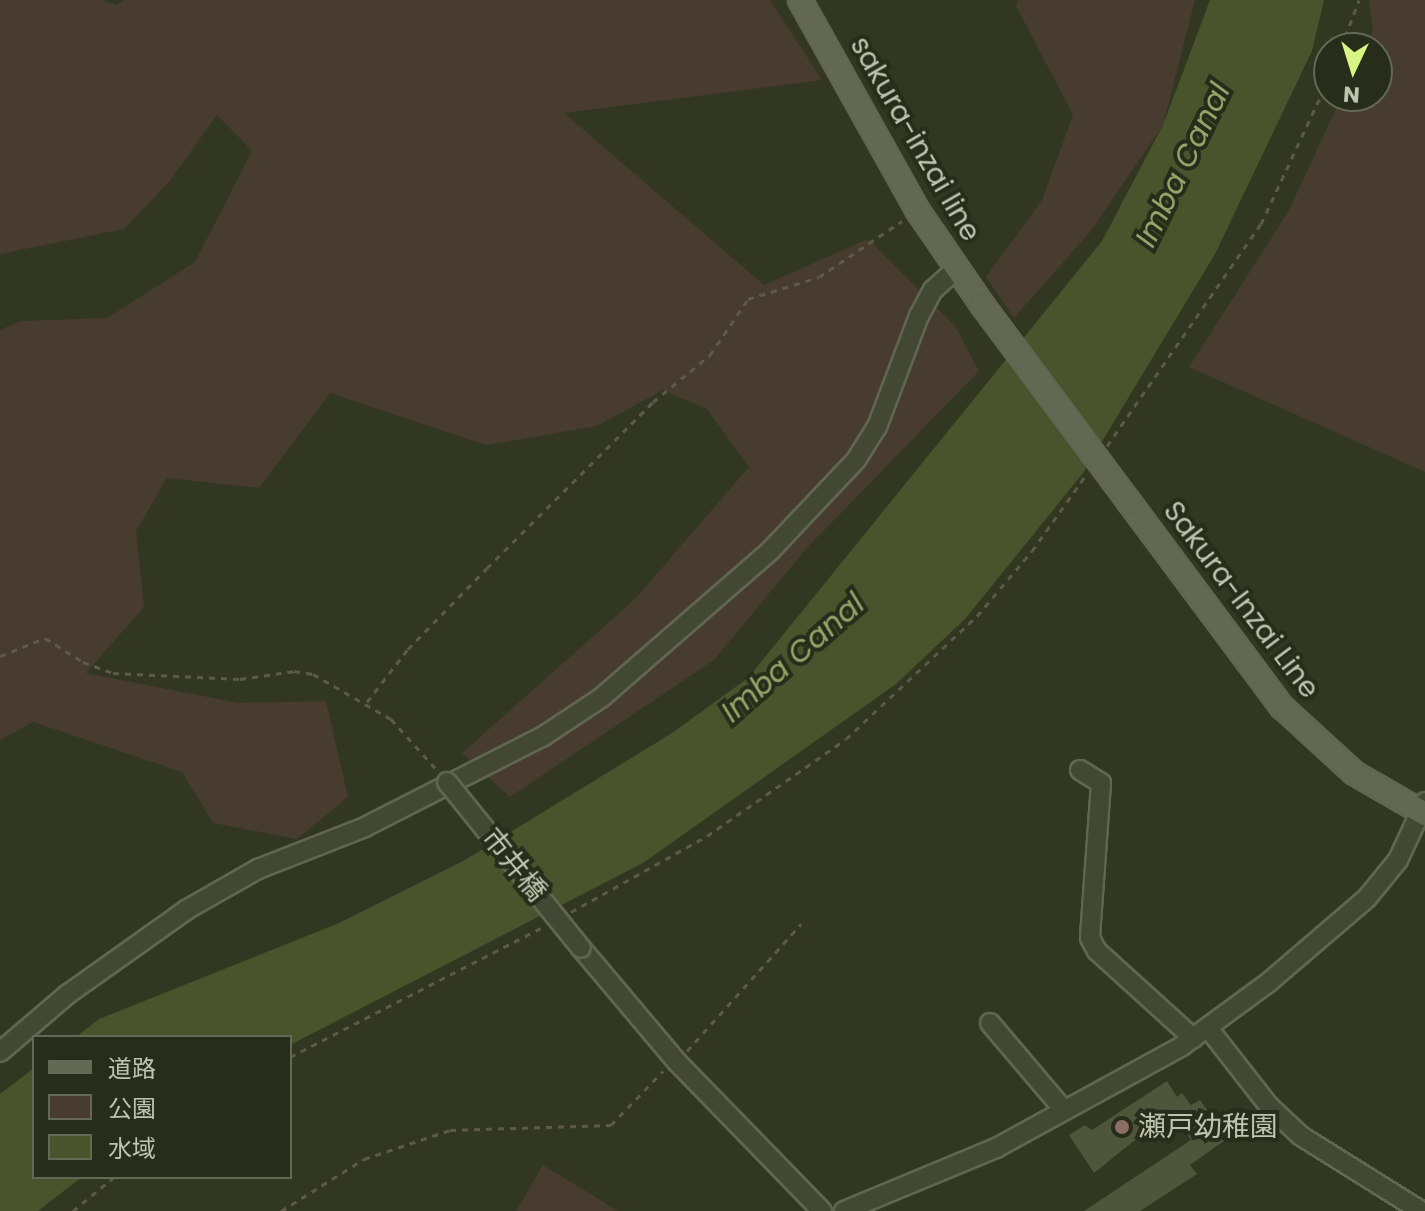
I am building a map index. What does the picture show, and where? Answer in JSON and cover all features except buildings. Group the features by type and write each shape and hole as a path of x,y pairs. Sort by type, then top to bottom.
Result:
{"main road":[{"name":"sakura-inzai line","path":"800,0 918,211 956,269 1129,502"},
{"name":"Sakura-Inzai Line","path":"1129,502 1282,707 1354,773 1423,809"}],"street":[{"path":"0,1052 68,994 186,910 258,869 365,827 542,737 601,698 770,551 856,460 877,427 919,316 933,290 956,269"},
{"path":"1080,770 1101,783 1090,938 1097,951 1200,1033 1301,1136 1421,1211"},
{"name":"市井橋","path":"447,782 676,1061 822,1211"},
{"path":"844,1211 983,1154 1200,1033 1367,898 1398,860 1423,809"},
{"path":"990,1023 1063,1109"}],"path":[{"path":"1347,32 1359,0"},
{"path":"1098,459 1261,224 1313,112"},
{"path":"367,702 398,660 487,568 653,402 710,355 748,299 819,277 918,211"},
{"path":"559,919 707,836 846,739 977,616 1032,551 1089,470"},
{"path":"0,656 45,638 83,662 113,673 240,679 294,671 313,674 367,702 416,744 447,782"},
{"path":"281,1211 364,1159 450,1130 611,1125 676,1061 801,924"},
{"path":"292,1056 545,926"},
{"path":"73,1211 112,1179"}],"green space":[{"path":"0,0 101,0 117,5 124,0 770,0 822,80 564,113 764,285 868,239 955,326 979,371 806,549 714,660 510,797 462,753 635,599 749,467 707,409 663,390 597,426 486,445 330,393 259,488 167,478 136,531 144,607 86,673 238,703 326,701 348,797 297,839 213,823 182,772 33,722 0,740 0,330 21,321 107,318 195,262 252,151 217,115 169,182 124,229 0,254"},
{"path":"1018,0 1195,0 1163,125 1090,232 1014,318 986,277 1042,200 1073,115 1016,6"},
{"path":"1369,0 1425,0 1425,472 1189,367 1288,212 1335,112 1393,112 1393,32 1373,31"},
{"path":"543,1165 618,1211 516,1211"}],"water":[{"name":"Imba Canal","path":"1210,0 1324,0 1316,32 1313,32 1312,51 1215,254 1083,473 965,619 896,684 643,863 292,1044 292,1035 79,1035 99,1019 339,923 465,860 672,733 748,678 1102,241 1163,125"},
{"path":"32,1070 32,1179 79,1179 38,1211 0,1211 0,1094"}],"place":[{"name":"瀬戸幼稚園","path":"1122,1127"}]}
